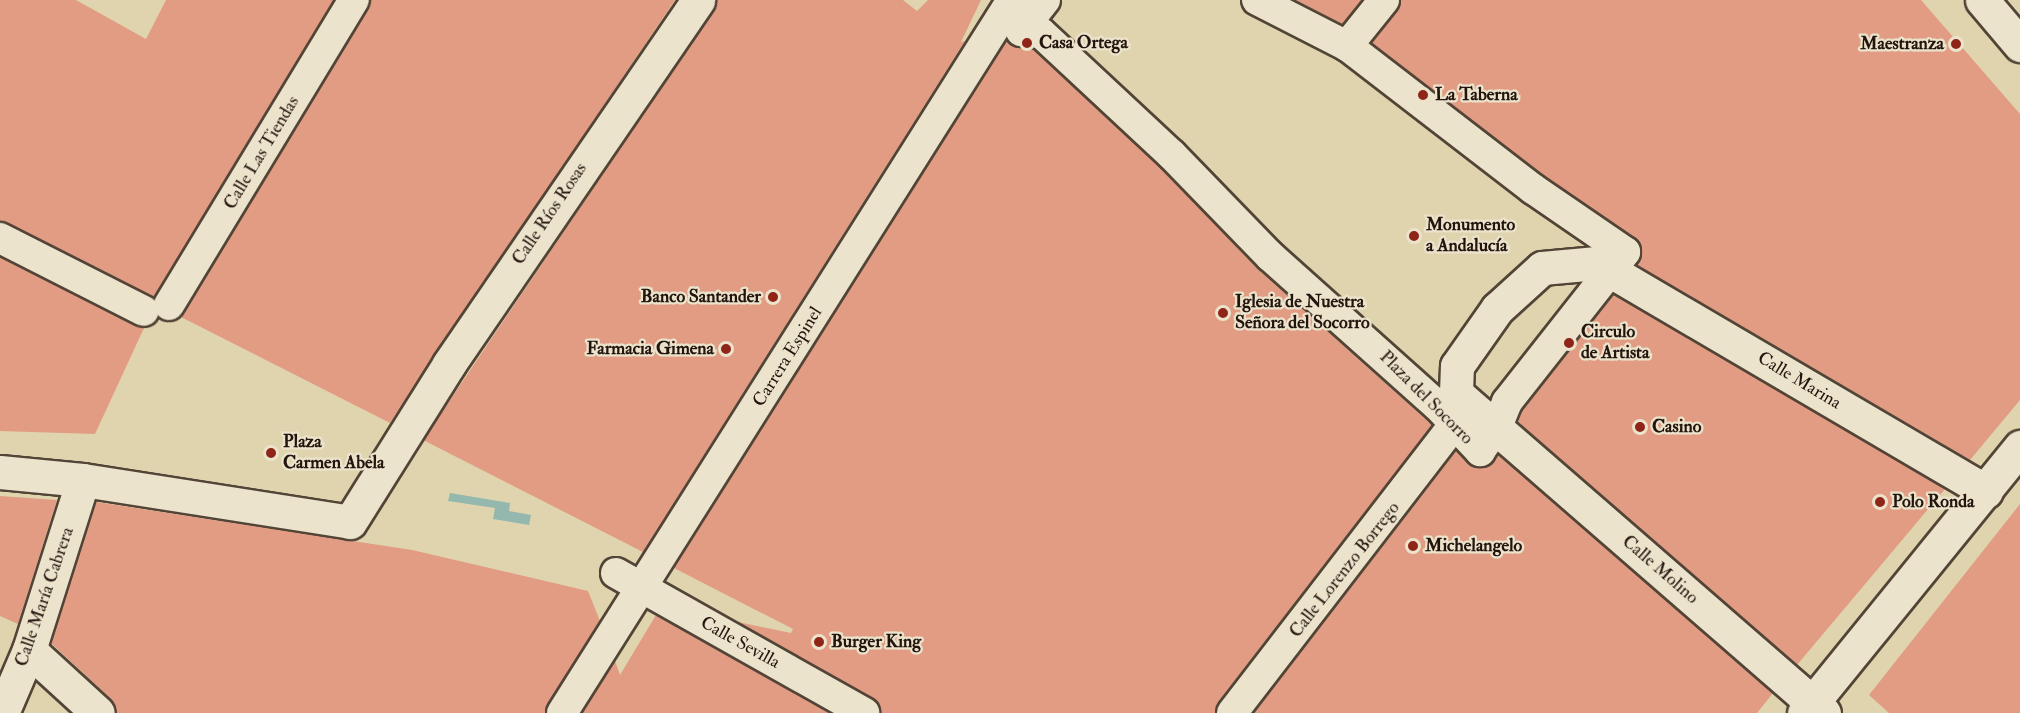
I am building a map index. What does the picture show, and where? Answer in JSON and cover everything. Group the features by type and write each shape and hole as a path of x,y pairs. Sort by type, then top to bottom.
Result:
{"street":[{"name":"Calle Las Tiendas","path":"0,238 157,308 354,0"},
{"name":"Calle Ríos Rosas","path":"83,480 350,522 405,431 698,0"},
{"name":"Carrera Espinel","path":"562,713 1012,0"},
{"name":"Plaza del Socorro","path":"1045,0 1021,32 1041,33 1172,155 1270,256 1357,331 1480,451 1497,428 1506,402 1625,252 1542,196 1347,45 1257,0"},
{"path":"1347,45 1384,0"},
{"path":"1982,0 2020,45"},
{"name":"Calle Marina","path":"1497,428 1456,393 1457,366 1497,309 1542,268 1585,261 1611,270 1986,491"},
{"name":"Calle Lorenzo Borrego","path":"1232,713 1454,424"},
{"name":"Calle Molino","path":"1497,428 1813,710"},
{"path":"1813,710 2019,450"},
{"path":"0,472 83,480"},
{"name":"Calle María Cabrera","path":"3,713 29,650 83,480"},
{"name":"Calle Sevilla","path":"616,573 864,713"},
{"path":"29,650 98,713"}],"water":[{"path":"450,493 510,503 509,511 531,515 529,525 493,519 495,508 448,501"}],"building":[{"path":"0,0 76,0 146,39 166,0 334,0 154,297 0,221"},
{"path":"371,0 675,0 390,423 181,317"},
{"path":"717,0 903,0 917,11 928,0 981,0 961,42 965,41 643,552 423,440 713,11"},
{"path":"1295,0 1362,0 1342,24"},
{"path":"1401,0 1921,0 2020,114 2020,400 1970,460 1637,265 1642,253 1635,238 1543,175 1371,43 1397,11"},
{"path":"1007,40 1019,48 1034,50 1160,167 1258,269 1432,425 1218,702 1215,713 881,713 872,698 738,622 791,633 793,629 674,568"},
{"path":"0,257 144,328 95,434 0,431"},
{"path":"1614,294 1945,489 1797,665 1518,422 1522,411"},
{"path":"1456,451 1477,468 1487,467 1498,455 1773,693 1757,713 1254,713"},
{"path":"0,496 57,500 18,624 0,616"},
{"path":"96,502 412,550 588,591 600,621 545,713 116,713 111,699 51,643"},
{"path":"2020,504 2020,713 1889,713 1869,695"},
{"path":"656,615 829,713 582,713 615,661 620,675"}],"place":[{"name":"Casa Ortega","path":"1027,43"},
{"name":"Maestranza","path":"1956,44"},
{"name":"La Taberna","path":"1423,95"},
{"name":"Monumento a Andalucía","path":"1414,236"},
{"name":"Banco Santander","path":"773,297"},
{"name":"Iglesia de Nuestra Señora del Socorro","path":"1223,313"},
{"name":"Circulo de Artista","path":"1569,343"},
{"name":"Farmacia Gimena","path":"726,349"},
{"name":"Casino","path":"1640,427"},
{"name":"Plaza Carmen Abela","path":"271,453"},
{"name":"Polo Ronda","path":"1880,502"},
{"name":"Michelangelo","path":"1413,546"},
{"name":"Burger King","path":"819,642"}]}
